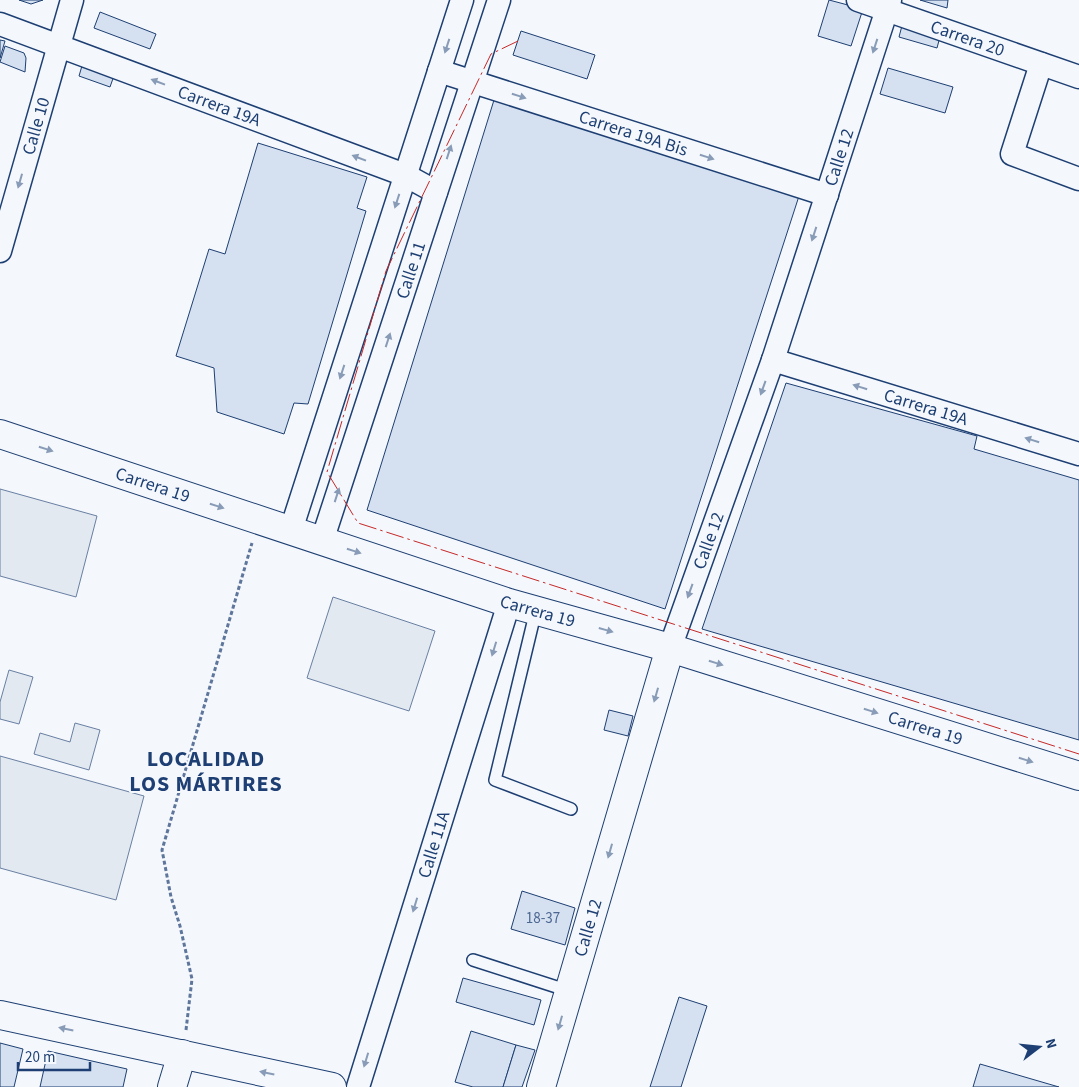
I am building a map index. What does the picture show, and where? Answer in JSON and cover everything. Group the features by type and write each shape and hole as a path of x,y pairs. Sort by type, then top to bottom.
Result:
{"street":[{"name":"Calle 10","path":"0,251 72,0"},
{"name":"Calle 11","path":"291,530 462,0"},
{"name":"Calle 11","path":"322,541 499,0"},
{"name":"Carrera 20","path":"858,0 889,5 1079,77"},
{"name":"Calle 12","path":"541,1087 670,648 773,360 889,5"},
{"name":"Carrera 19A","path":"0,24 405,175 436,192"},
{"path":"1042,64 1012,154 1079,179"},
{"name":"Carrera 19A Bis","path":"439,71 827,195"},
{"name":"Carrera 19A","path":"773,360 1079,454"},
{"name":"Carrera 19","path":"0,434 509,603 670,648 1079,776"},
{"name":"Calle 11A","path":"358,1087 509,603"},
{"path":"0,1015 184,1045 299,1083 332,1087"},
{"path":"172,1087 184,1045"}],"lane":[{"path":"536,610 495,780 571,810"},
{"path":"473,960 569,991"}],"path":[{"path":"184,1045 192,979 180,926 171,897 162,850 258,519"}],"shaded area":[{"path":"0,489 97,516 76,597 0,576"},
{"path":"333,597 435,631 409,711 307,678"},
{"path":"9,670 33,677 19,724 0,719 0,702"},
{"path":"75,723 100,730 89,770 34,754 40,733 70,742"},
{"path":"0,756 144,796 116,900 0,868"}],"building":[{"path":"19,0 43,0 31,4"},
{"path":"829,0 863,9 851,46 818,36"},
{"path":"920,0 948,0 947,8"},
{"path":"100,12 156,34 150,49 94,28"},
{"path":"904,18 942,29 937,48 899,37"},
{"path":"521,31 595,55 587,79 513,55"},
{"path":"0,40 5,41 0,58"},
{"path":"5,46 24,53 26,58 25,72 0,62"},
{"path":"84,59 116,70 110,87 79,76"},
{"path":"888,68 953,87 945,113 880,94"},
{"path":"494,100 799,196 665,609 367,510"},
{"path":"258,143 367,177 357,208 366,211 308,404 294,403 284,434 217,412 214,368 176,356 209,249 225,254"},
{"path":"786,383 977,436 974,449 1079,480 1079,740 702,629"},
{"path":"609,710 633,716 628,736 604,730"},
{"path":"522,891 575,908 565,945 511,929"},
{"path":"463,978 541,1000 534,1025 456,1002"},
{"path":"679,997 707,1006 681,1087 650,1087"},
{"path":"471,1031 516,1045 503,1087 473,1087 455,1082"},
{"path":"0,1043 23,1049 14,1087 0,1087"},
{"path":"516,1045 535,1050 522,1087 503,1087"},
{"path":"48,1051 127,1069 123,1087 40,1087"},
{"path":"980,1064 1059,1087 973,1087"}],"power":[{"path":"518,41 491,54 386,271 327,472 358,523 1079,754"}],"district":[{"name":"LOCALIDAD LOS MÁRTIRES","path":"206,772"}]}
